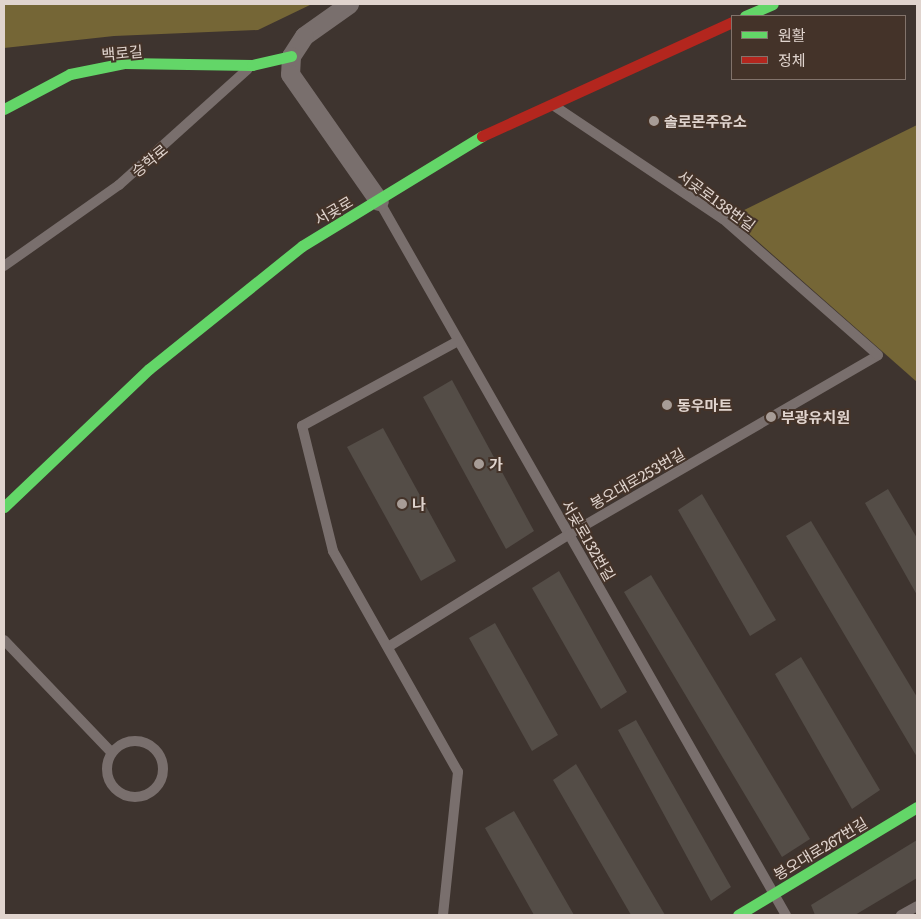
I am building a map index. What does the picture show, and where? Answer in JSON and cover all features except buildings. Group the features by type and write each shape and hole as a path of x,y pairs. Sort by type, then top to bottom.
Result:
{"main road":[{"path":"747,15 773,4"},
{"name":"서곶로","path":"4,507 149,369 302,246 379,201 494,129 731,22"},
{"path":"252,65 291,56"},
{"name":"백로길","path":"4,109 70,74 124,63 252,65"},
{"name":"봉오대로267번길","path":"738,915 917,807"}],"street":[{"path":"349,4 304,36 291,56 290,74 379,201"}],"lane":[{"name":"승학로","path":"4,266 119,185 182,133 252,65"},
{"name":"서곶로138번길","path":"550,103 723,220 878,355"},
{"name":"서곶로132번길","path":"379,201 786,915"},
{"path":"442,915 458,772 333,551 302,426 458,341"},
{"name":"봉오대로253번길","path":"388,647 568,535 878,355"},
{"path":"4,640 111,752"},
{"path":"125,741 148,747 159,755 164,774 155,792 125,796 114,784 107,766 111,752 125,741"},
{"path":"901,915 917,906"}],"shaded area":[{"path":"4,4 312,4 258,30 114,36 4,48"},
{"path":"917,125 917,382 730,217"}],"traffic: fast":[{"path":"747,15 773,4"},
{"path":"4,109 70,74 124,63 252,65 291,56"},
{"path":"4,507 149,369 302,246 482,136"},
{"path":"738,915 917,807"}],"traffic: jam":[{"path":"482,136 731,22"}],"place":[{"name":"솔로몬주유소","path":"654,121"},
{"name":"동우마트","path":"667,405"},
{"name":"부광유치원","path":"771,417"},
{"name":"가","path":"479,464"},
{"name":"나","path":"402,504"}]}
